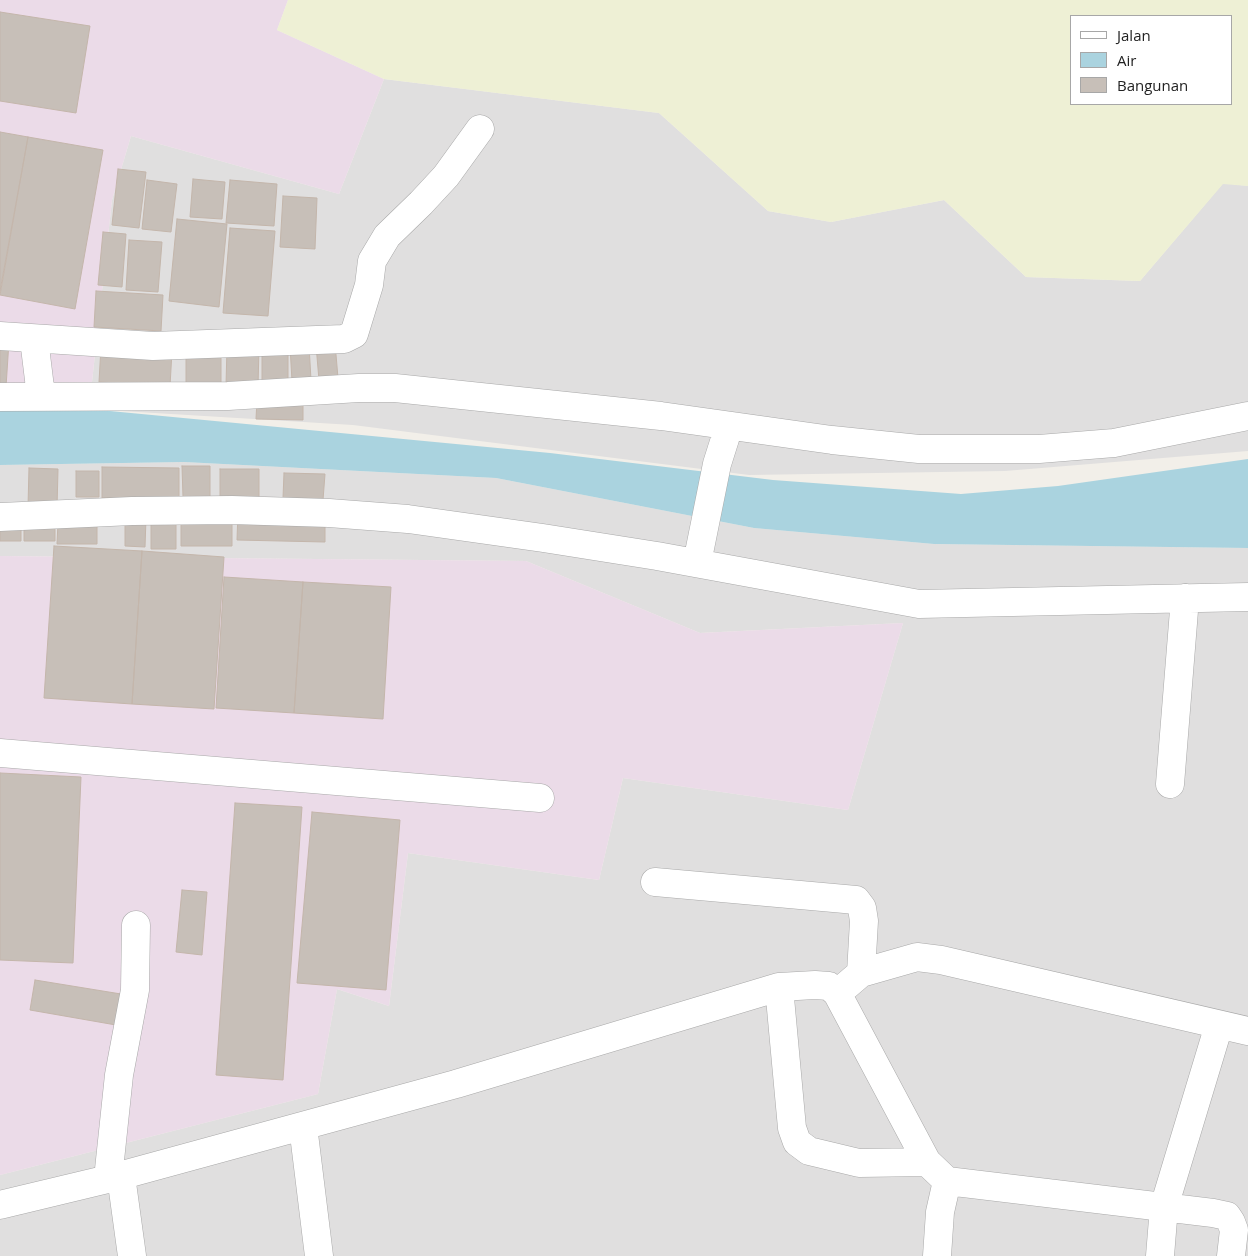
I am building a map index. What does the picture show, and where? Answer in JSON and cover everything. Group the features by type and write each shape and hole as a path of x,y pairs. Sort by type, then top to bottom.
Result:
{"street":[{"path":"0,336 153,346 344,339 354,334 369,285 372,261 386,236 446,176 480,129"},
{"path":"34,339 41,396"},
{"path":"0,397 228,396 359,388 395,388 652,415 832,440 919,449 1039,449 1114,443 1248,416"},
{"path":"697,564 717,464 729,426"},
{"path":"0,517 132,511 232,510 329,513 408,519 543,538 919,604 1248,597"},
{"path":"1170,784 1185,598"},
{"path":"0,752 540,798"},
{"path":"655,882 856,900 862,908 864,921 861,974"},
{"path":"132,1256 114,1177 119,1075 135,990 136,925"},
{"path":"837,993 861,974 917,957 941,960 1248,1031"},
{"path":"0,1205 114,1177 465,1081 779,988 815,985 829,986 837,993 927,1162 947,1181 1164,1207 1229,1218 1234,1230 1231,1256"},
{"path":"779,988 792,1128 797,1142 809,1151 859,1163 927,1162"},
{"path":"1160,1256 1164,1207 1219,1025"},
{"path":"302,1126 319,1256"},
{"path":"937,1256 940,1212 947,1181"}],"shaded area":[{"path":"0,0 288,0 277,30 384,79 339,194 131,136 112,200 89,409 0,409"},
{"path":"384,79 659,113 768,211 831,222 944,200 1026,277 1140,281 1223,183 1248,186 1248,451 1005,471 749,475 353,425 89,409 112,200 131,136 339,194"},
{"path":"184,462 496,478 754,528 934,544 1248,548 1248,1256 0,1256 0,1175 318,1094 337,989 389,1006 408,853 599,880 623,778 848,810 903,623 700,633 526,561 0,556 0,465"},
{"path":"0,556 526,561 700,633 903,623 848,810 623,778 599,880 408,853 389,1006 337,989 318,1094 0,1175"}],"green space":[{"path":"288,0 1248,0 1248,186 1223,184 1140,281 1026,277 944,200 831,222 768,211 659,113 384,79 277,30"}],"water":[{"path":"0,409 89,409 550,453 773,480 961,494 1058,486 1248,459 1248,548 934,544 754,528 496,478 184,462 0,465"}],"building":[{"path":"0,12 90,26 76,113 0,101"},
{"path":"0,132 28,137 0,291"},
{"path":"28,137 103,150 75,309 0,295"},
{"path":"118,169 146,172 139,228 112,225"},
{"path":"193,179 225,182 222,219 190,217"},
{"path":"147,180 177,184 171,232 142,229"},
{"path":"230,180 277,184 274,226 226,223"},
{"path":"283,196 317,198 315,249 280,247"},
{"path":"177,219 227,224 219,307 169,301"},
{"path":"230,228 275,231 268,316 223,313"},
{"path":"103,232 126,234 122,287 98,285"},
{"path":"129,240 162,242 158,292 126,290"},
{"path":"96,291 163,295 161,331 94,327"},
{"path":"0,340 9,341 6,387 0,387"},
{"path":"335,343 338,378 319,380 316,345"},
{"path":"309,345 311,380 292,381 290,346"},
{"path":"101,347 172,351 170,386 99,382"},
{"path":"227,347 259,347 258,387 226,386"},
{"path":"186,349 221,349 221,390 186,390"},
{"path":"262,349 288,349 288,381 262,380"},
{"path":"257,400 303,401 303,420 256,419"},
{"path":"182,466 210,466 210,497 183,497"},
{"path":"102,467 179,468 179,498 102,498"},
{"path":"29,468 58,469 57,508 28,507"},
{"path":"220,469 259,469 259,500 220,500"},
{"path":"76,471 99,471 99,497 76,497"},
{"path":"284,473 325,474 323,500 283,498"},
{"path":"238,512 325,514 325,542 237,540"},
{"path":"151,515 176,515 176,549 151,549"},
{"path":"125,518 146,518 145,547 125,546"},
{"path":"181,518 232,518 232,546 181,546"},
{"path":"24,520 55,520 55,541 24,541"},
{"path":"0,521 21,521 21,541 0,541"},
{"path":"58,522 97,522 97,544 57,544"},
{"path":"54,546 142,551 132,704 44,698"},
{"path":"142,551 224,557 214,709 132,704"},
{"path":"224,577 303,582 294,713 216,708"},
{"path":"303,582 391,587 383,719 294,713"},
{"path":"0,773 81,777 73,963 0,960"},
{"path":"235,803 302,807 283,1080 216,1075"},
{"path":"312,812 400,820 386,990 297,983"},
{"path":"182,890 207,892 202,955 176,952"},
{"path":"35,980 121,994 116,1025 30,1010"}]}
